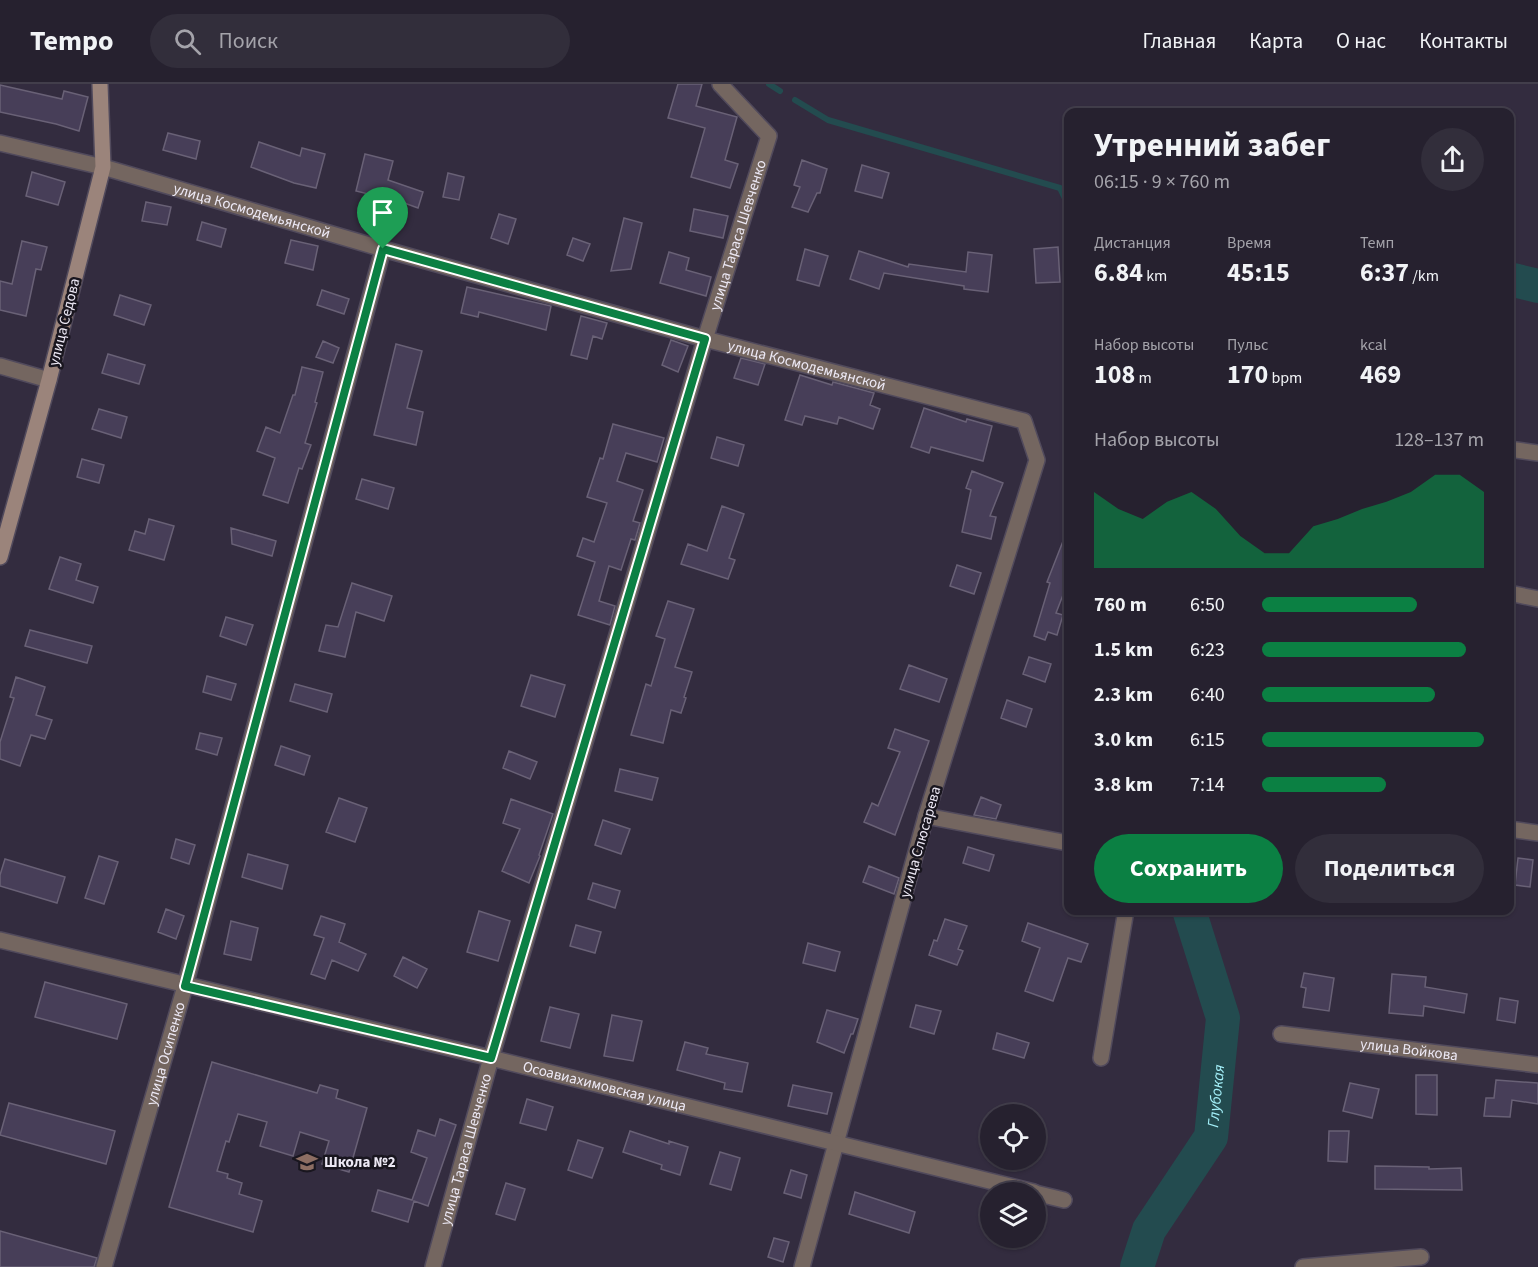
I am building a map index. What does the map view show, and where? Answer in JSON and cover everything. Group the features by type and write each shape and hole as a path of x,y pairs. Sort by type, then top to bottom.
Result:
{"main road":[{"name":"улица Седова","path":"0,557 49,380 103,167 100,84"}],"street":[{"name":"улица Тараса Шевченко","path":"433,1267 491,1058 705,339 769,136 720,84"},
{"name":"улица Космодемьянской","path":"0,143 103,167 383,249 705,339 1024,421"},
{"name":"улица Осипенко","path":"104,1267 185,986 383,249"},
{"path":"0,366 49,380"},
{"name":"улица Слюсарева","path":"802,1267 926,816 1037,460 1024,421"},
{"path":"1514,450 1538,453"},
{"path":"1514,594 1538,599"},
{"path":"926,816 1064,842"},
{"path":"1514,830 1538,833"},
{"path":"1101,1058 1125,915"},
{"name":"Осоавиахимовская улица","path":"0,940 491,1058 990,1182"},
{"name":"улица Войкова","path":"1281,1034 1538,1065"},
{"name":"Осоавиахимовская улица","path":"1046,1196 1064,1200"},
{"path":"1303,1267 1421,1257"}],"building":[{"path":"678,84 702,84 696,106 737,117 725,160 738,164 730,188 691,177 705,128 668,118"},
{"path":"0,85 62,99 64,91 88,97 79,131 0,112"},
{"path":"168,133 200,141 196,159 163,150"},
{"path":"259,142 300,156 302,148 325,154 316,188 294,183 251,167"},
{"path":"365,154 393,161 388,180 423,192 418,208 385,196 384,198 356,191"},
{"path":"802,160 827,169 820,193 817,193 808,212 792,207 800,187 794,185"},
{"path":"862,165 889,173 882,198 855,191"},
{"path":"32,172 65,182 58,205 26,196"},
{"path":"448,173 464,177 459,200 443,197"},
{"path":"146,202 171,207 167,225 142,221"},
{"path":"694,209 728,216 723,238 690,231"},
{"path":"499,214 516,219 508,244 491,238"},
{"path":"624,218 642,223 631,269 611,271"},
{"path":"202,222 226,229 221,247 197,240"},
{"path":"573,238 590,244 583,261 567,255"},
{"path":"291,240 318,246 313,270 285,263"},
{"path":"22,241 47,247 41,270 36,269 26,316 0,310 0,281 12,284"},
{"path":"1058,247 1060,282 1036,283 1034,249"},
{"path":"805,249 828,256 819,286 797,280"},
{"path":"859,251 908,267 909,264 966,272 968,252 992,255 988,292 884,273 879,289 850,279"},
{"path":"669,252 689,258 686,270 711,277 706,296 660,283"},
{"path":"467,287 551,306 546,330 479,312 478,317 461,313"},
{"path":"322,290 349,299 344,314 317,305"},
{"path":"120,295 151,305 144,325 114,315"},
{"path":"581,316 607,323 602,339 593,336 587,359 571,355"},
{"path":"671,340 688,346 678,372 662,365"},
{"path":"323,341 339,348 333,363 316,357"},
{"path":"396,344 422,351 407,408 423,412 416,445 374,435"},
{"path":"108,354 145,365 139,384 102,373"},
{"path":"741,358 765,364 758,385 734,378"},
{"path":"302,367 323,372 315,402 317,403 305,443 311,445 302,469 299,468 288,503 263,495 275,458 257,451 266,427 280,433 293,395 295,395"},
{"path":"800,375 832,385 833,382 874,393 870,405 880,409 873,429 839,417 837,424 805,416 802,425 785,420"},
{"path":"924,408 966,422 967,419 992,426 983,461 931,447 929,453 911,447"},
{"path":"99,409 127,417 121,438 92,429"},
{"path":"613,424 664,438 657,462 626,453 617,481 643,490 633,521 640,523 635,540 631,539 621,570 609,566 599,601 615,606 610,625 578,615 595,562 577,556 583,538 594,542 607,503 587,497 600,458 603,459"},
{"path":"717,437 744,445 738,466 711,458"},
{"path":"82,459 104,465 99,483 77,477"},
{"path":"972,471 1003,483 990,516 996,517 991,539 962,532 971,490 966,488"},
{"path":"362,479 394,488 388,509 356,499"},
{"path":"722,506 744,514 729,558 735,560 728,579 681,564 688,544 707,551"},
{"path":"149,519 174,526 164,560 129,550 135,531 145,534"},
{"path":"231,528 276,541 272,556 232,544"},
{"path":"1064,539 1064,592 1056,613 1063,615 1057,635 1048,632 1045,640 1034,636 1050,583 1047,582"},
{"path":"60,557 81,564 76,580 98,587 93,603 49,589"},
{"path":"957,565 981,573 974,594 950,586"},
{"path":"352,583 392,596 384,621 356,612 345,657 319,651 326,625 338,627"},
{"path":"668,601 694,609 675,667 692,672 681,713 671,710 663,743 631,735 646,684 651,686 665,639 656,636"},
{"path":"226,617 253,625 246,645 220,636"},
{"path":"30,630 92,646 87,663 25,646"},
{"path":"1029,657 1051,664 1045,682 1023,674"},
{"path":"909,665 947,679 939,702 900,689"},
{"path":"531,675 565,685 555,717 521,706"},
{"path":"207,676 236,684 231,700 203,692"},
{"path":"16,677 45,687 36,715 52,720 45,739 31,735 20,766 0,759 0,742 14,698 10,697"},
{"path":"295,684 332,694 327,712 290,701"},
{"path":"1007,700 1032,709 1026,727 1001,718"},
{"path":"895,729 929,741 895,835 864,822 872,803 878,806 900,752 888,748"},
{"path":"200,733 222,738 217,755 196,749"},
{"path":"281,746 310,756 304,775 275,765"},
{"path":"509,751 537,762 530,779 503,768"},
{"path":"620,769 658,778 652,800 615,791"},
{"path":"981,797 1001,805 996,819 974,815"},
{"path":"339,798 367,808 355,842 326,832"},
{"path":"511,799 553,814 529,883 502,871 520,829 503,823"},
{"path":"603,820 630,829 621,854 595,845"},
{"path":"176,839 195,845 189,864 171,858"},
{"path":"968,847 994,855 989,871 963,863"},
{"path":"248,854 288,865 282,889 242,877"},
{"path":"99,856 118,862 104,904 85,898"},
{"path":"1518,858 1533,860 1530,887 1515,885"},
{"path":"5,859 65,877 57,903 0,886 0,875"},
{"path":"869,866 899,878 894,894 863,882"},
{"path":"593,883 620,891 615,908 588,899"},
{"path":"166,909 184,916 176,939 158,932"},
{"path":"479,911 510,921 498,961 467,952"},
{"path":"321,916 345,924 339,942 366,954 358,971 332,960 325,979 311,974 324,938 314,935"},
{"path":"945,919 967,926 958,949 963,951 957,965 929,955"},
{"path":"231,921 258,928 251,960 224,954"},
{"path":"1028,923 1088,944 1081,962 1068,958 1053,1001 1025,991 1040,948 1022,941"},
{"path":"576,925 601,932 595,953 570,946"},
{"path":"808,943 840,952 835,971 803,963"},
{"path":"403,957 427,969 417,988 394,976"},
{"path":"1304,973 1334,978 1329,1011 1303,1007 1306,988 1301,987"},
{"path":"1392,974 1426,977 1425,987 1467,994 1464,1013 1424,1006 1423,1016 1389,1013"},
{"path":"45,982 127,1004 117,1039 35,1017"},
{"path":"1500,998 1518,1001 1515,1023 1497,1020"},
{"path":"916,1005 941,1011 934,1034 910,1027"},
{"path":"550,1007 579,1014 570,1048 541,1041"},
{"path":"827,1010 858,1019 844,1053 817,1042"},
{"path":"612,1015 642,1021 633,1061 604,1056"},
{"path":"997,1033 1029,1043 1024,1058 993,1049"},
{"path":"685,1042 708,1048 706,1054 748,1063 742,1092 724,1089 725,1083 677,1070"},
{"path":"212,1062 317,1093 320,1085 338,1090 336,1098 367,1108 349,1172 322,1164 329,1141 300,1132 293,1156 260,1146 267,1122 238,1114 229,1142 226,1141 217,1171 228,1174 227,1178 242,1183 239,1194 262,1201 253,1232 169,1207"},
{"path":"1416,1075 1437,1075 1437,1115 1416,1114"},
{"path":"1496,1080 1538,1083 1538,1104 1512,1100 1510,1117 1484,1116 1486,1098 1494,1098"},
{"path":"1350,1083 1379,1089 1372,1118 1343,1111"},
{"path":"793,1085 832,1093 827,1114 788,1106"},
{"path":"527,1099 553,1107 546,1130 520,1123"},
{"path":"9,1103 115,1131 106,1164 0,1135"},
{"path":"440,1119 456,1125 428,1206 414,1201 408,1222 372,1211 378,1190 412,1200 427,1158 411,1152 418,1130 435,1136"},
{"path":"630,1131 669,1144 669,1141 688,1147 680,1175 661,1169 662,1165 623,1152"},
{"path":"1329,1131 1349,1131 1347,1162 1328,1161"},
{"path":"578,1140 603,1148 592,1178 568,1170"},
{"path":"720,1152 740,1158 731,1190 710,1184"},
{"path":"1375,1166 1461,1168 1462,1190 1375,1189"},
{"path":"791,1170 807,1175 801,1198 784,1193"},
{"path":"506,1183 525,1189 515,1220 496,1214"},
{"path":"855,1192 915,1212 909,1233 849,1214"},
{"path":"0,1231 97,1258 94,1267 0,1267"},
{"path":"774,1238 789,1242 783,1262 768,1257"}],"waterway":[{"path":"769,84 780,91"},
{"path":"795,100 828,120 1060,188 1064,196"},
{"name":"Глубокая","path":"1514,280 1538,286"},
{"name":"Глубокая","path":"1137,1267 1149,1230 1211,1137 1223,1018 1191,915"}],"place":[{"name":"Школа №2","path":"307,1162"}],"route":[{"path":"383,249 705,339 491,1058 185,986 383,249"}]}
